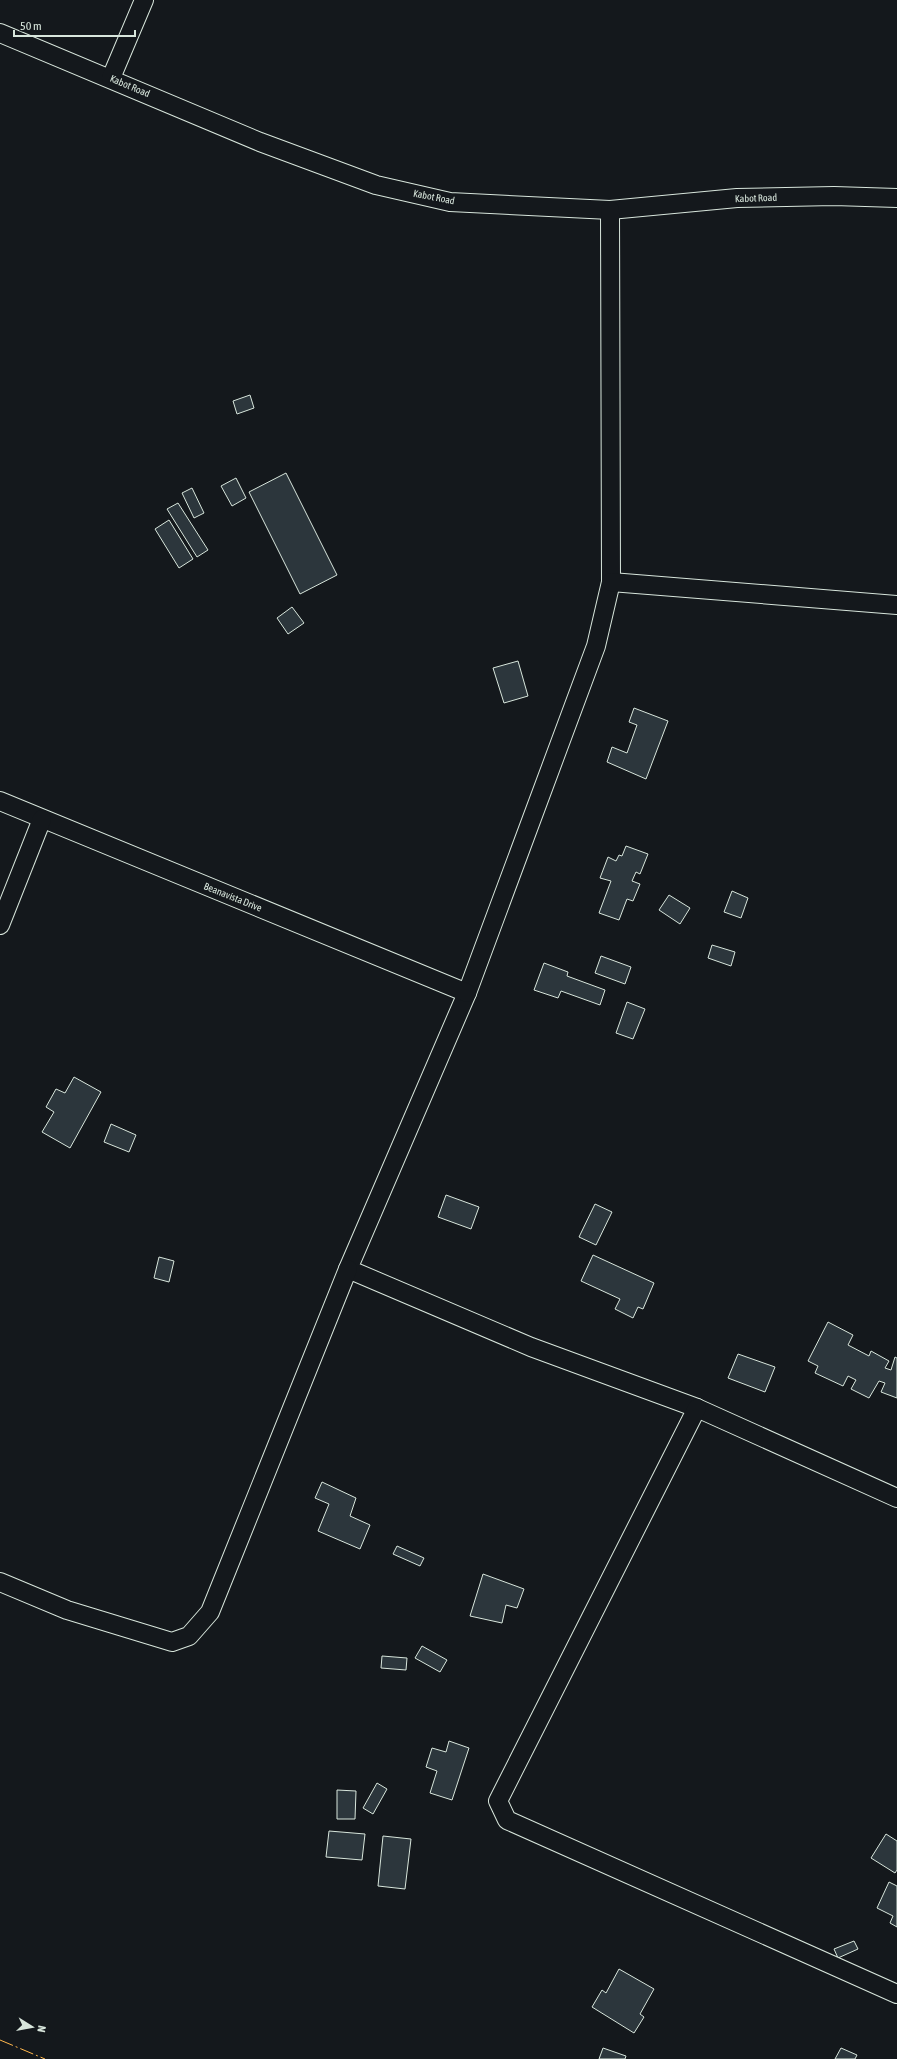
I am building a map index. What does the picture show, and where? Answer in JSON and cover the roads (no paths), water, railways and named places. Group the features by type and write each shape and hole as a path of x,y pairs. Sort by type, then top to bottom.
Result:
{"street":[{"path":"111,78 144,0"},
{"name":"Kabot Road","path":"0,33 111,78 260,142 376,185 450,202 610,210 737,198 834,196 897,198"},
{"path":"0,1582 66,1610 172,1642 189,1636 210,1612 348,1269 467,993 596,646 611,582 610,210"},
{"path":"611,582 897,605"},
{"name":"Beanavista Drive","path":"0,801 467,993"},
{"path":"0,925 42,819"},
{"path":"348,1269 531,1347 697,1408 897,1498"},
{"path":"697,1408 498,1801 507,1820 897,1994"}]}
